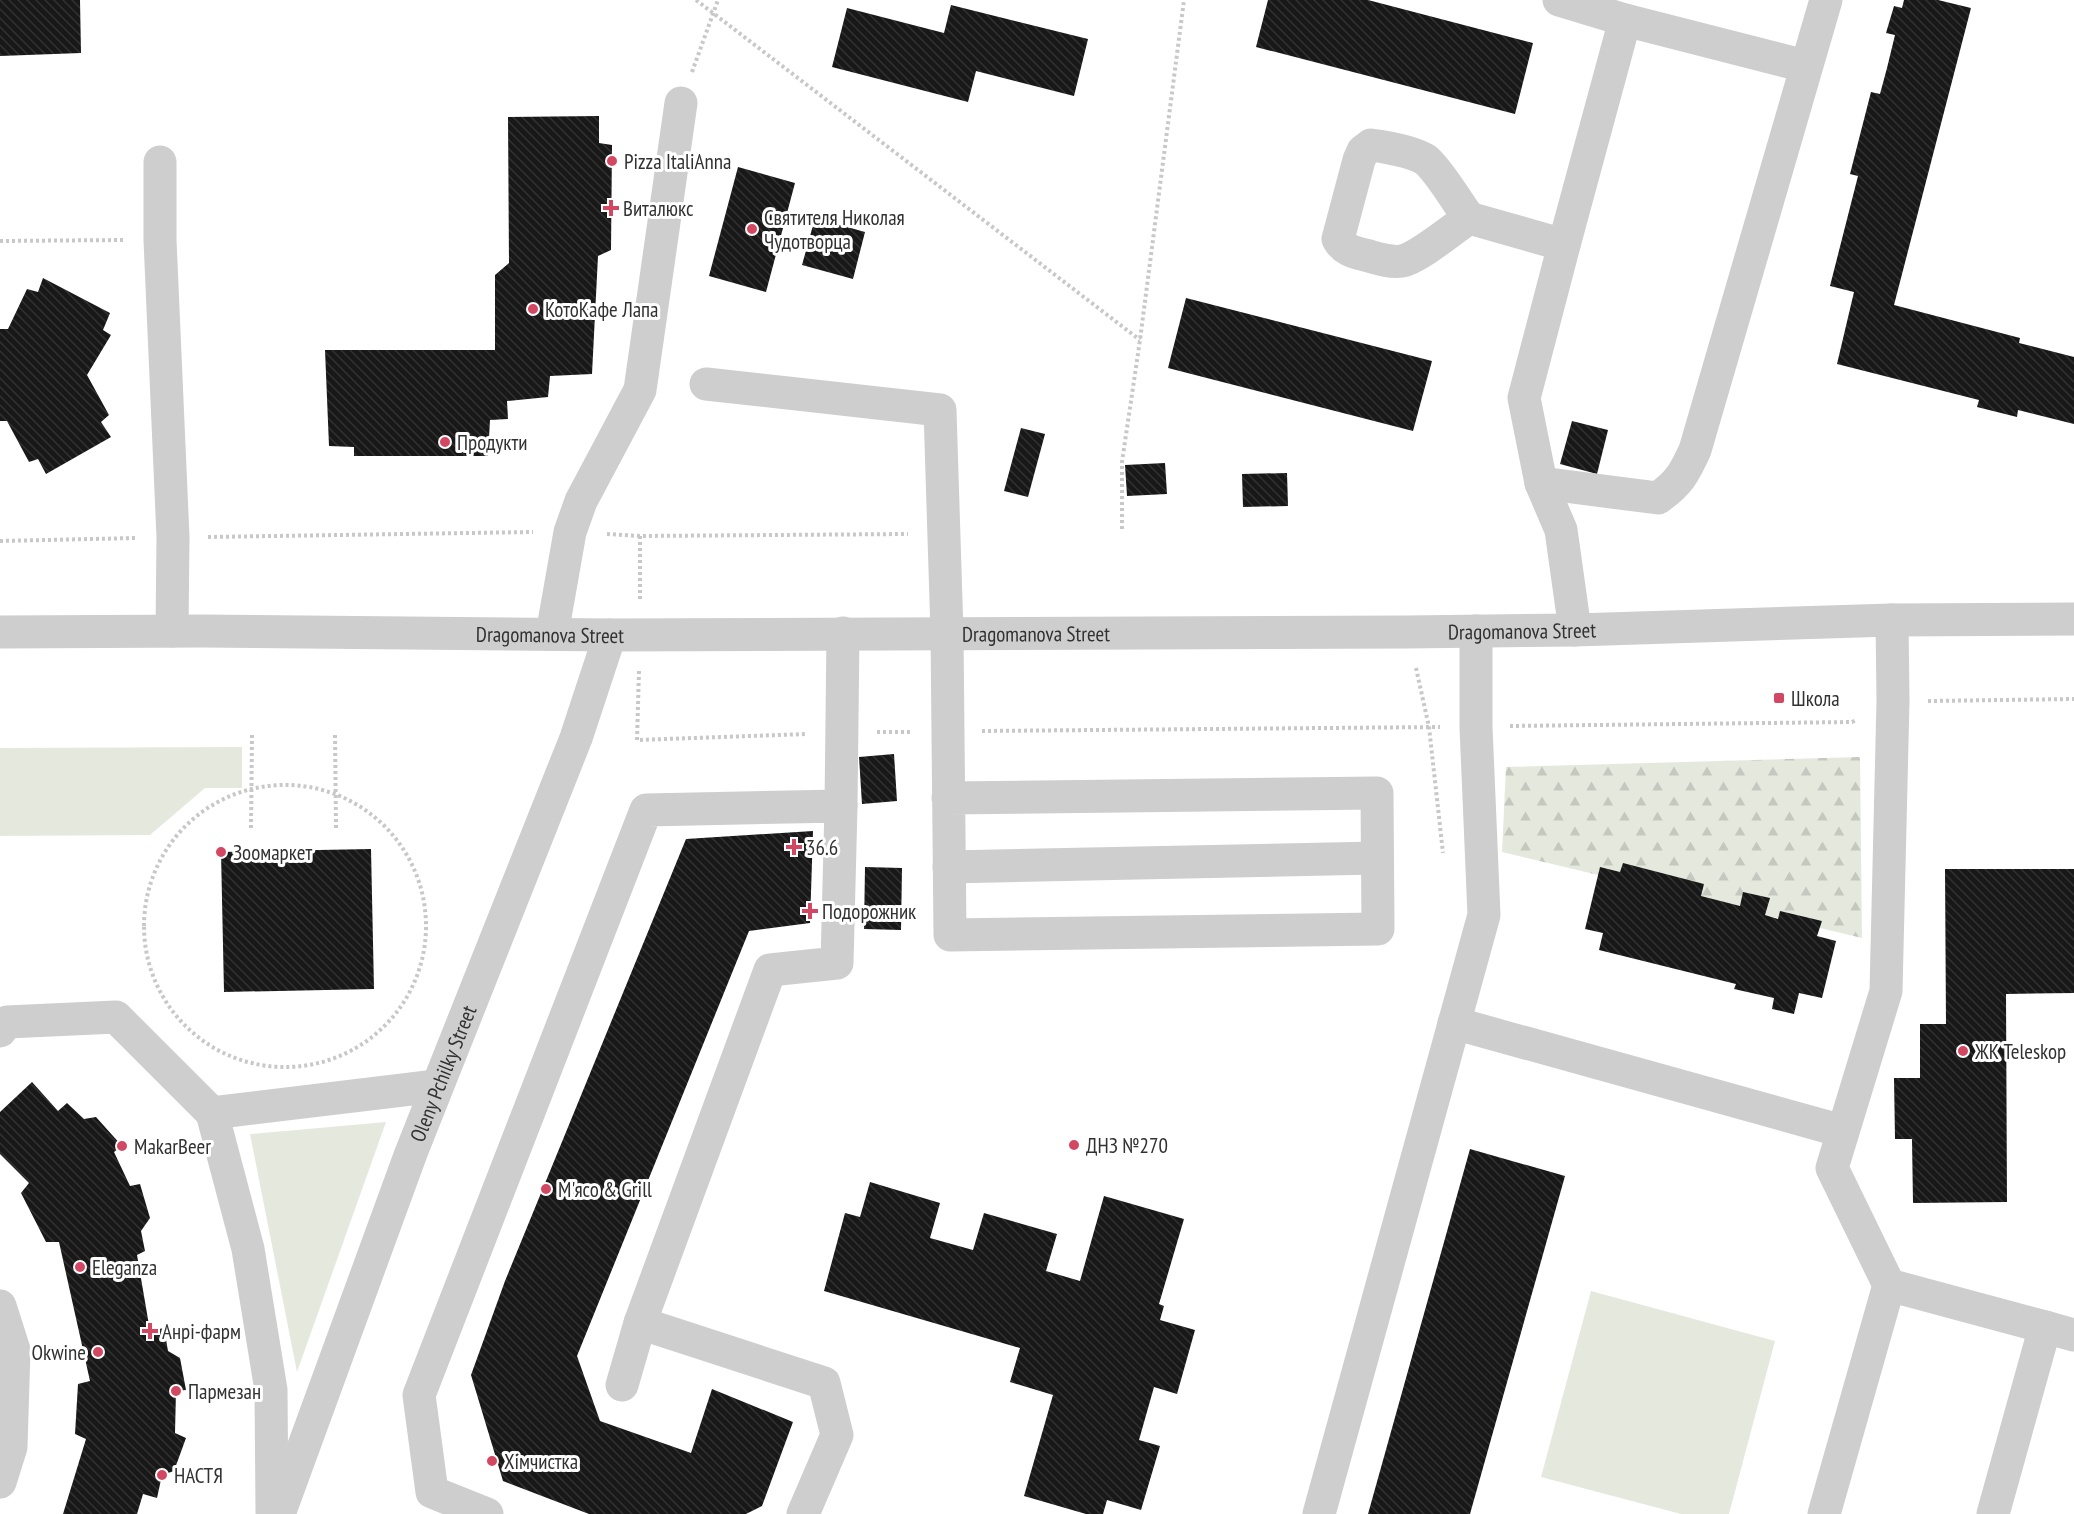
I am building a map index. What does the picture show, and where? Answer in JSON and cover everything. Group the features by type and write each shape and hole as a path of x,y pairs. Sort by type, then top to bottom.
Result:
{"street":[{"path":"1559,0 1625,20 1805,66"},
{"path":"1541,483 1658,498 1674,486 1686,471 1695,450 1826,0"},
{"path":"1575,630 1562,530 1541,483 1524,398 1625,20"},
{"path":"552,634 570,531 581,501 640,390 681,104"},
{"path":"160,162 160,240 173,537 172,631"},
{"path":"1469,218 1564,245"},
{"path":"706,384 940,410 947,633 948,798 950,935 1378,929 1377,793 948,798"},
{"name":"Dragomanova Street","path":"0,632 552,634 1407,632 1575,630 1892,620 2074,619"},
{"path":"1824,1514 1889,1285 1832,1168 1886,992 1893,701 1892,620"},
{"path":"1319,1514 1484,915 1476,727 1476,631"},
{"path":"622,1385 640,1323 770,970 837,963 843,633"},
{"name":"Oleny Pchilky Street","path":"279,1514 436,1086 576,738 625,634"},
{"path":"487,1514 432,1492 419,1395 646,810 841,806"},
{"path":"949,867 1377,858"},
{"path":"0,1031 7,1022 116,1017 212,1113 248,1249 271,1390 272,1514"},
{"path":"1454,1023 1842,1131"},
{"path":"212,1113 436,1086"},
{"path":"1889,1285 2059,1331 1993,1514"},
{"path":"0,1306 14,1350 11,1447 0,1482"},
{"path":"640,1323 825,1383 837,1435 803,1514"}],"path":[{"path":"696,0 1140,340"},
{"path":"681,104 718,0"},
{"path":"1122,529 1122,462 1184,0"},
{"path":"0,241 160,240"},
{"path":"0,541 570,531 640,536 910,534"},
{"path":"640,536 625,634 637,740 914,732"},
{"path":"1407,632 1429,727 1444,863"},
{"path":"974,732 1852,722 1893,701 2074,699"},
{"path":"251,828 252,735"},
{"path":"335,735 336,828"},
{"path":"283,783 311,786 336,793 379,819 410,858 426,904 425,954 406,999 375,1037 331,1061 283,1069 234,1059 192,1034 161,996 145,950 145,900 162,854 193,816 236,792 283,783"}],"green space":[{"path":"242,747 242,788 205,788 150,835 0,836 0,748"},
{"path":"1860,757 1862,938 1502,852 1506,767"},
{"path":"386,1122 297,1372 250,1134"},
{"path":"1591,1291 1775,1341 1729,1514 1681,1514 1541,1477"}],"building":[{"path":"0,0 80,0 81,53 0,56"},
{"path":"1268,0 1368,0 1533,43 1515,114 1256,47"},
{"path":"1904,0 1938,0 1971,8 1894,305 2020,338 2019,343 2074,357 2074,424 2018,410 2017,417 1977,407 1979,400 1837,364 1854,292 1830,286 1858,176 1850,174 1871,92 1880,94 1887,68 1895,35 1886,33 1894,6 1902,8"},
{"path":"951,5 1088,39 1074,96 976,71 968,102 832,67 847,8 944,33"},
{"path":"599,116 599,143 612,145 611,250 598,256 592,374 550,376 548,397 507,401 508,419 490,420 488,456 354,456 354,447 329,446 325,350 495,350 495,275 509,263 508,117"},
{"name":"Святителя Николая Чудотворца","path":"738,167 795,183 766,292 709,276"},
{"path":"815,218 865,232 853,279 802,265"},
{"path":"43,278 110,313 103,330 111,335 87,375 109,415 101,422 111,437 46,474 38,459 29,462 7,421 0,421 0,329 8,329 27,289 38,292"},
{"path":"1186,298 1432,361 1413,431 1168,368"},
{"path":"1572,421 1608,430 1597,474 1560,464"},
{"path":"1021,428 1045,434 1028,497 1004,491"},
{"path":"1165,463 1167,494 1127,496 1125,465"},
{"path":"1287,473 1288,506 1243,507 1242,474"},
{"path":"894,754 897,801 862,804 859,757"},
{"path":"813,831 810,923 749,931 577,1356 600,1421 691,1453 712,1389 793,1422 762,1506 746,1514 589,1514 503,1481 471,1375 505,1281 686,839"},
{"path":"371,849 374,989 224,992 221,852"},
{"path":"1623,863 1704,884 1701,896 1740,906 1743,892 1770,898 1765,915 1778,919 1780,911 1822,921 1817,936 1836,941 1822,998 1799,993 1794,1014 1772,1009 1774,998 1734,989 1736,984 1599,950 1603,933 1585,929 1600,867 1620,872"},
{"path":"865,867 902,868 901,930 864,929"},
{"name":"ЖК Teleskop","path":"1945,869 2074,869 2074,993 2006,994 2007,1202 1913,1203 1912,1139 1895,1139 1894,1078 1920,1078 1920,1024 1946,1024"},
{"path":"32,1082 58,1111 67,1103 84,1119 96,1117 122,1146 114,1152 130,1186 140,1184 150,1218 141,1231 145,1251 137,1255 150,1331 164,1328 168,1351 180,1358 186,1390 176,1391 175,1433 186,1438 174,1471 162,1475 157,1498 143,1494 137,1514 63,1514 86,1439 75,1434 78,1384 90,1381 59,1242 46,1242 21,1193 29,1183 0,1154 0,1112"},
{"path":"1470,1149 1565,1176 1470,1514 1368,1514"},
{"path":"870,1182 940,1203 930,1238 973,1250 984,1213 1057,1234 1046,1271 1080,1281 1104,1196 1184,1219 1159,1304 1164,1306 1160,1320 1195,1330 1177,1394 1154,1387 1139,1440 1160,1446 1141,1510 1107,1500 1103,1514 1086,1514 1024,1496 1053,1395 1010,1382 1020,1348 824,1291 845,1213 860,1217"}],"place":[{"name":"Pizza ItaliAnna","path":"612,161"},
{"name":"Виталюкс","path":"611,208"},
{"name":"Святителя Николая Чудотворца","path":"752,229"},
{"name":"КотоКафе Лапа","path":"533,309"},
{"name":"Продукти","path":"445,442"},
{"name":"Школа","path":"1779,698"},
{"name":"36.6","path":"794,847"},
{"name":"Зоомаркет","path":"221,852"},
{"name":"Подорожник","path":"810,911"},
{"name":"ЖК Teleskop","path":"1963,1051"},
{"name":"ДНЗ №270","path":"1074,1145"},
{"name":"MakarBeer","path":"122,1146"},
{"name":"М'ясо & Grill","path":"546,1189"},
{"name":"Eleganza","path":"80,1267"},
{"name":"Анрі-фарм","path":"150,1331"},
{"name":"Okwine","path":"98,1352"},
{"name":"Пармезан","path":"176,1391"},
{"name":"Хімчистка","path":"492,1461"},
{"name":"НАСТЯ","path":"162,1475"}]}
